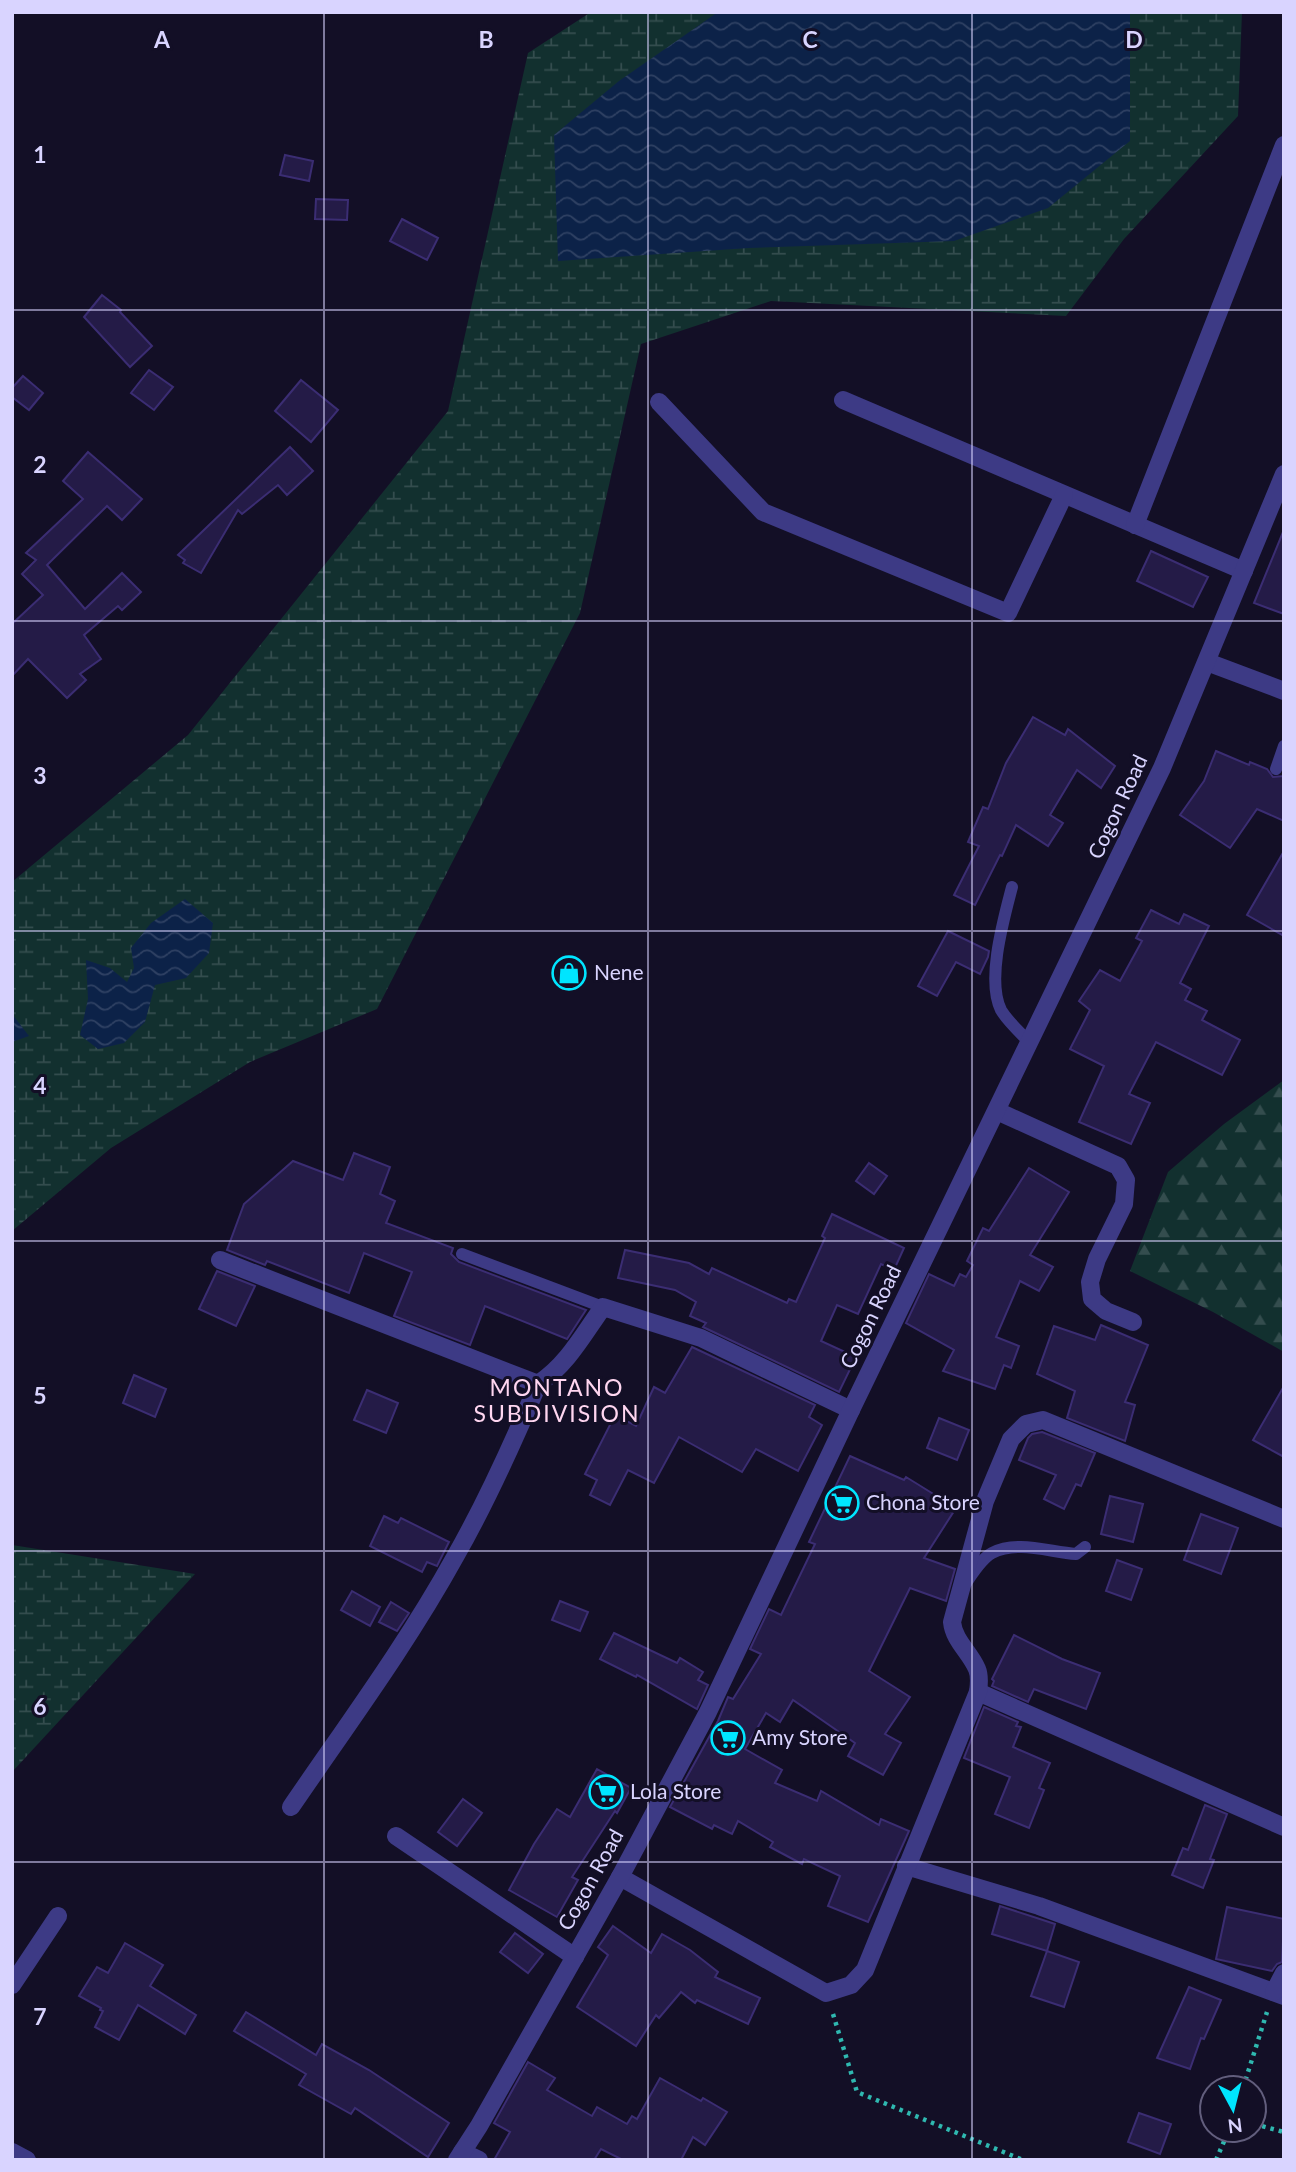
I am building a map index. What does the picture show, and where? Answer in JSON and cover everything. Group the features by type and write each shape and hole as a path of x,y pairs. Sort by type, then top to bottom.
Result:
{"street":[{"path":"1135,526 1284,145"},
{"path":"843,400 1244,571"},
{"path":"659,402 763,512 1007,613 1064,495"},
{"name":"Cogon Road","path":"466,2157 708,1712 1162,768 1284,474"},
{"path":"1207,662 1284,691"},
{"path":"997,1111 1118,1166 1126,1180 1124,1203 1097,1259 1090,1282 1092,1299 1106,1311 1133,1322"},
{"path":"220,1260 538,1384"},
{"path":"291,1807 389,1664 455,1559 503,1466 538,1384 550,1376 571,1354 603,1307 701,1339 851,1410"},
{"path":"620,1877 826,1993 851,1985 865,1970 978,1692 977,1669 953,1630 952,1622 985,1500 1011,1439 1026,1424 1042,1420 1284,1519"},
{"path":"978,1692 1284,1827"},
{"path":"396,1836 575,1956"},
{"path":"906,1866 1039,1906 1279,1994 1284,1973"},
{"path":"12,1985 58,1916"},
{"path":"12,2152 27,2160"}],"lane":[{"path":"1276,769 1284,746"},
{"path":"1012,887 998,941 995,992 1002,1011 1030,1043"},
{"path":"462,1254 603,1307"},
{"path":"960,1592 978,1566 992,1553 1013,1547 1076,1554 1085,1547"}],"path":[{"path":"826,1993 858,2092 1023,2160"},
{"path":"1248,2074 1279,1994"}],"green space":[{"path":"591,12 1242,12 1238,116 1124,239 1066,316 771,301 641,344 580,613 377,1009 250,1062 111,1148 12,1231 12,882 188,735 448,411 528,53"},
{"path":"1284,1080 1284,1352 1213,1312 1130,1271 1168,1172 1224,1124"},
{"path":"12,1545 195,1574 12,1772"}],"water":[{"path":"718,12 1130,12 1130,141 1048,208 954,241 749,248 558,261 554,135 619,81"},
{"path":"185,899 213,923 209,953 186,978 155,985 145,1022 124,1043 98,1049 80,1035 88,999 86,960 110,968 127,982 134,968 131,948 151,923"},
{"path":"12,1014 29,1036 12,1042"}],"building":[{"path":"285,155 313,161 309,181 280,175"},
{"path":"316,199 348,200 347,220 315,219"},
{"path":"402,219 438,238 427,260 390,241"},
{"path":"102,295 121,310 152,346 130,367 84,317"},
{"path":"149,370 173,387 154,410 131,393"},
{"path":"23,376 43,393 29,410 12,397 12,388"},
{"path":"301,380 338,410 311,442 275,411"},
{"path":"290,447 313,471 287,495 278,485 242,514 238,510 201,573 183,563 185,560 178,555"},
{"path":"88,452 142,499 122,520 107,506 47,565 85,609 122,573 141,592 122,610 118,606 84,635 101,659 80,674 86,680 67,698 28,659 12,676 12,624 43,595 22,574 36,560 26,553 83,499 63,481"},
{"path":"1284,532 1284,614 1254,603"},
{"path":"1151,551 1208,577 1193,607 1137,581"},
{"path":"1033,717 1065,735 1068,729 1115,766 1101,788 1077,770 1050,815 1063,823 1048,846 1016,825 975,905 954,895 979,846 968,842 983,807 988,809 1006,763"},
{"path":"1216,751 1249,765 1250,762 1267,769 1273,777 1284,776 1284,821 1257,809 1230,848 1180,815 1204,781"},
{"path":"1284,851 1284,936 1247,915"},
{"path":"1151,910 1179,924 1184,914 1209,926 1180,983 1191,989 1185,1000 1207,1011 1202,1020 1240,1040 1222,1075 1156,1042 1129,1094 1150,1103 1131,1144 1079,1122 1104,1066 1070,1049 1090,1010 1079,1001 1100,970 1120,981 1142,941 1136,938"},
{"path":"948,931 989,951 988,957 980,974 956,962 937,996 918,986"},
{"path":"354,1153 390,1167 380,1194 395,1201 386,1223 453,1248 451,1254 459,1262 586,1310 567,1339 485,1306 470,1345 394,1316 412,1272 364,1253 349,1293 267,1261 265,1265 227,1250 244,1204 293,1161 343,1180"},
{"path":"869,1163 887,1176 874,1194 856,1181"},
{"path":"1029,1168 1069,1192 1030,1255 1053,1267 1039,1291 1020,1281 996,1337 1019,1346 1011,1368 1004,1365 995,1389 943,1371 954,1350 906,1323 929,1274 954,1286 960,1274 966,1277 973,1265 967,1261 983,1228 989,1231"},
{"path":"832,1214 904,1248 894,1270 881,1264 858,1314 837,1305 821,1341 856,1357 839,1392 703,1327 706,1323 690,1316 696,1302 675,1290 618,1278 625,1250 689,1263 709,1274 712,1268 787,1303 789,1299 796,1302 825,1238 822,1236"},
{"path":"217,1271 255,1286 236,1326 199,1309"},
{"path":"1101,1325 1148,1345 1125,1402 1135,1405 1125,1441 1067,1418 1075,1391 1037,1374 1054,1326 1095,1340"},
{"path":"692,1347 815,1405 809,1417 822,1425 798,1471 756,1449 742,1472 679,1437 654,1483 628,1470 610,1505 590,1495 597,1480 585,1474 615,1415 636,1426 654,1387 665,1393"},
{"path":"134,1375 166,1389 155,1417 123,1403"},
{"path":"1284,1386 1284,1457 1253,1440"},
{"path":"367,1390 398,1403 386,1433 354,1420"},
{"path":"939,1418 969,1430 957,1460 927,1448"},
{"path":"1042,1432 1095,1453 1081,1486 1076,1484 1064,1509 1044,1499 1056,1475 1019,1460 1028,1438 1032,1434"},
{"path":"850,1456 904,1480 906,1477 956,1508 924,1558 955,1569 946,1601 910,1588 869,1671 910,1697 885,1734 901,1743 883,1775 848,1756 855,1743 793,1700 780,1722 766,1713 745,1749 782,1770 775,1783 817,1801 821,1791 879,1825 881,1819 909,1831 868,1922 828,1906 840,1876 804,1859 802,1864 770,1847 773,1842 738,1821 732,1834 714,1825 712,1829 670,1807 718,1721 728,1697 733,1699 761,1654 750,1649 769,1609 781,1615 815,1544 809,1542"},
{"path":"1110,1496 1143,1504 1133,1542 1101,1534"},
{"path":"1201,1514 1238,1528 1221,1574 1184,1560"},
{"path":"384,1516 398,1523 401,1518 449,1542 437,1566 427,1562 422,1572 370,1546"},
{"path":"1117,1560 1142,1569 1131,1600 1106,1591"},
{"path":"352,1591 380,1607 370,1626 341,1610"},
{"path":"560,1601 588,1612 580,1631 552,1620"},
{"path":"391,1602 409,1613 397,1631 379,1622"},
{"path":"614,1633 677,1663 680,1658 703,1672 698,1680 708,1685 697,1709 637,1675 636,1677 600,1659"},
{"path":"1014,1635 1062,1659 1100,1673 1086,1709 1034,1689 1028,1702 992,1686 992,1679"},
{"path":"984,1707 1018,1722 1016,1726 1021,1727 1013,1747 1050,1763 1039,1788 1044,1790 1029,1828 995,1814 1010,1777 964,1758"},
{"path":"597,1769 631,1788 617,1813 615,1811 572,1877 578,1880 557,1917 509,1890 557,1809 570,1817"},
{"path":"463,1799 482,1813 457,1846 438,1832"},
{"path":"1205,1805 1227,1814 1210,1859 1214,1860 1203,1888 1172,1875 1183,1848 1188,1850"},
{"path":"1000,1906 1055,1924 1047,1951 992,1934"},
{"path":"1227,1907 1284,1919 1282,1962 1272,1971 1216,1959"},
{"path":"613,1926 651,1953 662,1934 690,1950 718,1972 715,1977 760,1998 748,2024 697,2000 695,2003 681,1992 659,2018 656,2015 636,2046 577,2007 608,1955 598,1947"},
{"path":"515,1933 543,1954 528,1973 500,1952"},
{"path":"125,1943 163,1965 150,1986 196,2015 185,2034 138,2005 119,2040 95,2027 103,2011 79,1996 97,1967 108,1973"},
{"path":"1047,1951 1079,1962 1064,2007 1031,1996"},
{"path":"1189,1987 1221,2000 1204,2039 1201,2038 1190,2069 1157,2058"},
{"path":"246,2012 316,2055 322,2044 369,2070 449,2123 428,2157 355,2108 351,2114 299,2085 306,2074 234,2031"},
{"path":"528,2062 555,2078 547,2090 592,2116 597,2107 627,2124 632,2116 637,2119 660,2078 727,2112 705,2145 693,2137 681,2160 623,2160 601,2149 594,2160 494,2160 510,2132 494,2123"},
{"path":"1139,2113 1171,2124 1160,2154 1128,2142"}],"place":[{"name":"Nene","path":"569,973"},
{"name":"Chona Store","path":"842,1503"},
{"name":"Amy Store","path":"728,1738"},
{"name":"Lola Store","path":"606,1792"}],"district":[{"name":"MONTANO SUBDIVISION","path":"557,1401"}]}
